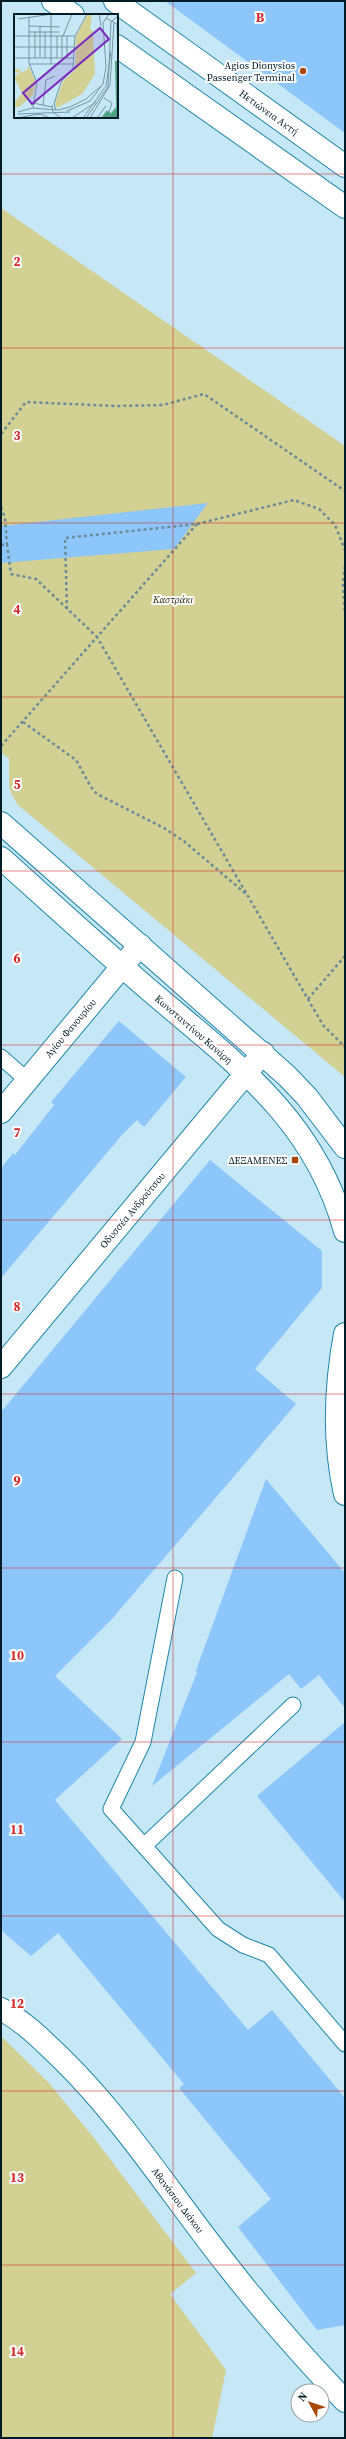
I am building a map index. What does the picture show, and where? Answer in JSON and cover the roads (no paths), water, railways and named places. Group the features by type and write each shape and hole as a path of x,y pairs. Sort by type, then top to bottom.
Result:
{"street":[{"path":"53,1 72,14"},
{"name":"Ηετιώνεια Ακτή","path":"115,1 345,166"},
{"path":"118,47 345,207"},
{"path":"1,823 263,1053 307,1097 345,1147"},
{"name":"Κωνσταντίνου Κανάρη","path":"1,858 272,1098 308,1145 329,1182 345,1231"},
{"name":"Αγίου Φανουρίου","path":"1,1112 140,945"},
{"name":"Οδυσσέα Ανδρούτσου","path":"1,1367 263,1053"},
{"path":"345,1334 337,1397 335,1433 345,1494"},
{"name":"Αθανάσιου Διάκου","path":"1,2009 24,2022 85,2081 122,2125 230,2269 285,2335 345,2401"}],"lane":[{"path":"1,1057 27,1080"},
{"path":"175,1578 142,1742 111,1809 218,1930 244,1945 269,1955 345,2044"},
{"path":"144,1846 293,1705"}],"place":[{"name":"Agios Dionysios Passenger Terminal","path":"303,71"},
{"name":"ΔΕΞΑΜΕΝΕΣ","path":"295,1160"}],"park label":[{"name":"Καστράκι","path":"173,599"}]}
